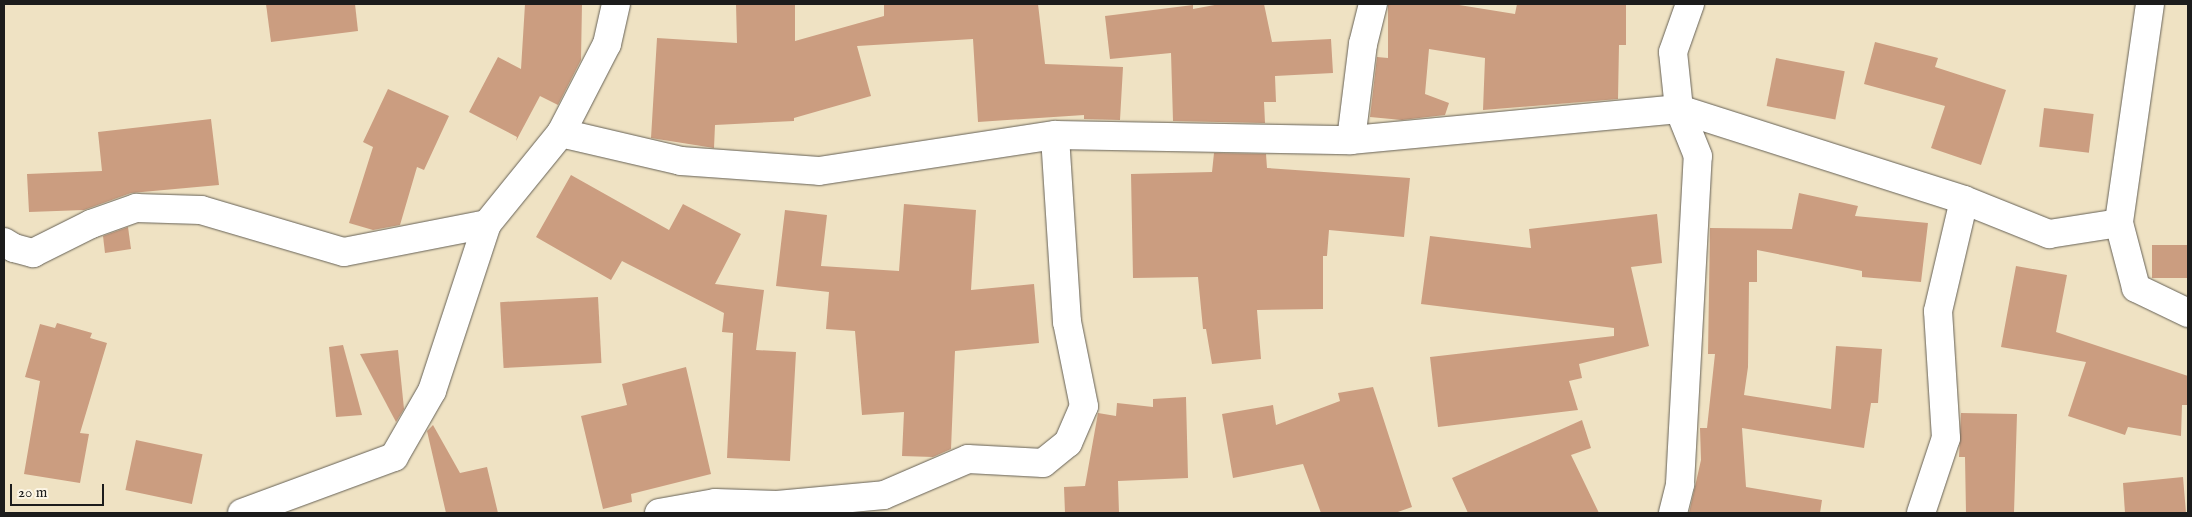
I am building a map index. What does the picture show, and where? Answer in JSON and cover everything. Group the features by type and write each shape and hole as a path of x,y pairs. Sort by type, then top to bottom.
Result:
{"street":[{"path":"242,513 394,457 432,391 487,224 561,133 607,44 616,4"},
{"path":"1351,140 1362,44 1373,4"},
{"path":"1673,513 1680,484 1698,156 1679,109 1673,52 1690,4"},
{"path":"2150,4 2119,223 2136,288 2188,313"},
{"path":"561,133 681,160 819,171 1055,135 1351,140 1679,109 1964,200 2049,234 2119,223"},
{"path":"659,513 715,503 828,507 884,495 968,459 1043,463 1068,443 1084,406 1067,322 1055,135"},
{"path":"1921,513 1946,438 1938,311 1964,200"},
{"path":"4,242 14,248 33,253 91,224 136,208 201,210 344,252 487,224"}],"building":[{"path":"266,4 355,4 358,31 271,42"},
{"path":"525,4 582,4 581,60 558,105 540,96 516,141 517,137 469,112 498,57 521,69"},
{"path":"736,4 795,4 795,41 884,16 884,4 1038,4 1045,64 1123,67 1120,120 1084,119 1084,115 978,122 973,39 857,46 871,96 794,118 794,121 715,125 714,148 651,138 657,38 737,43"},
{"path":"1220,4 1264,4 1272,42 1331,39 1333,73 1275,76 1276,102 1264,102 1265,123 1173,121 1171,53 1110,59 1105,16 1193,5 1193,9"},
{"path":"1388,4 1453,4 1515,14 1517,4 1626,4 1626,45 1619,45 1618,99 1483,110 1485,58 1429,49 1425,94 1449,103 1445,115 1402,120 1370,117 1377,57 1388,58"},
{"path":"1875,42 1938,58 1935,67 2006,90 1981,165 1931,148 1945,106 1864,84"},
{"path":"1776,58 1845,71 1835,119 1767,106"},
{"path":"388,89 449,116 424,170 417,167 400,225 373,230 349,223 373,147 363,142"},
{"path":"2044,108 2094,114 2089,153 2039,147"},
{"path":"211,119 219,185 131,193 84,210 29,212 27,174 102,171 98,132"},
{"path":"1214,153 1266,154 1267,168 1410,178 1404,237 1329,230 1327,256 1323,256 1323,309 1257,310 1261,359 1212,364 1206,329 1203,329 1198,277 1133,278 1131,174 1212,172"},
{"path":"571,175 669,230 683,204 741,234 715,284 764,290 756,350 796,352 790,461 727,458 733,333 722,332 724,313 622,261 611,280 536,237"},
{"path":"1799,193 1858,206 1855,216 1928,223 1921,282 1862,277 1862,271 1757,250 1757,282 1749,282 1748,367 1744,395 1831,409 1836,346 1882,349 1878,403 1871,403 1864,448 1742,428 1746,487 1822,500 1820,513 1689,513 1701,460 1700,428 1707,428 1715,354 1708,354 1710,228 1792,229"},
{"path":"904,204 976,210 971,290 1034,284 1039,343 955,351 951,449 933,457 902,456 904,412 862,415 855,331 826,329 829,292 776,286 785,210 827,215 821,266 899,271"},
{"path":"1657,214 1662,263 1631,267 1649,346 1579,364 1582,378 1569,381 1578,410 1438,427 1430,357 1614,336 1614,328 1421,304 1430,236 1531,248 1529,229"},
{"path":"128,227 131,249 105,253 103,236"},
{"path":"2152,245 2188,245 2188,278 2152,278"},
{"path":"2016,266 2067,275 2056,332 2188,376 2188,405 2182,405 2181,436 2128,427 2125,435 2068,416 2086,362 2001,347"},
{"path":"598,297 601,363 504,368 500,302"},
{"path":"57,323 92,333 90,338 107,343 80,433 89,434 80,483 24,474 40,381 25,377 40,324 55,328"},
{"path":"343,345 362,415 336,417 329,347"},
{"path":"398,350 404,409 396,422 360,354"},
{"path":"686,367 711,474 631,494 632,502 603,509 581,416 627,405 622,384"},
{"path":"1373,387 1412,507 1395,513 1321,513 1303,464 1233,478 1222,414 1273,405 1276,425 1340,401 1338,393"},
{"path":"1186,397 1188,478 1118,481 1119,513 1065,513 1064,487 1085,486 1098,413 1116,416 1117,403 1153,407 1153,399"},
{"path":"1961,413 2017,414 2014,513 1966,513 1965,457 1959,457"},
{"path":"1582,420 1591,448 1571,455 1599,513 1468,513 1452,478"},
{"path":"433,425 460,473 487,467 498,513 446,513 427,431"},
{"path":"136,440 203,454 192,504 125,490"},
{"path":"2183,477 2186,513 2125,513 2123,483"}]}
